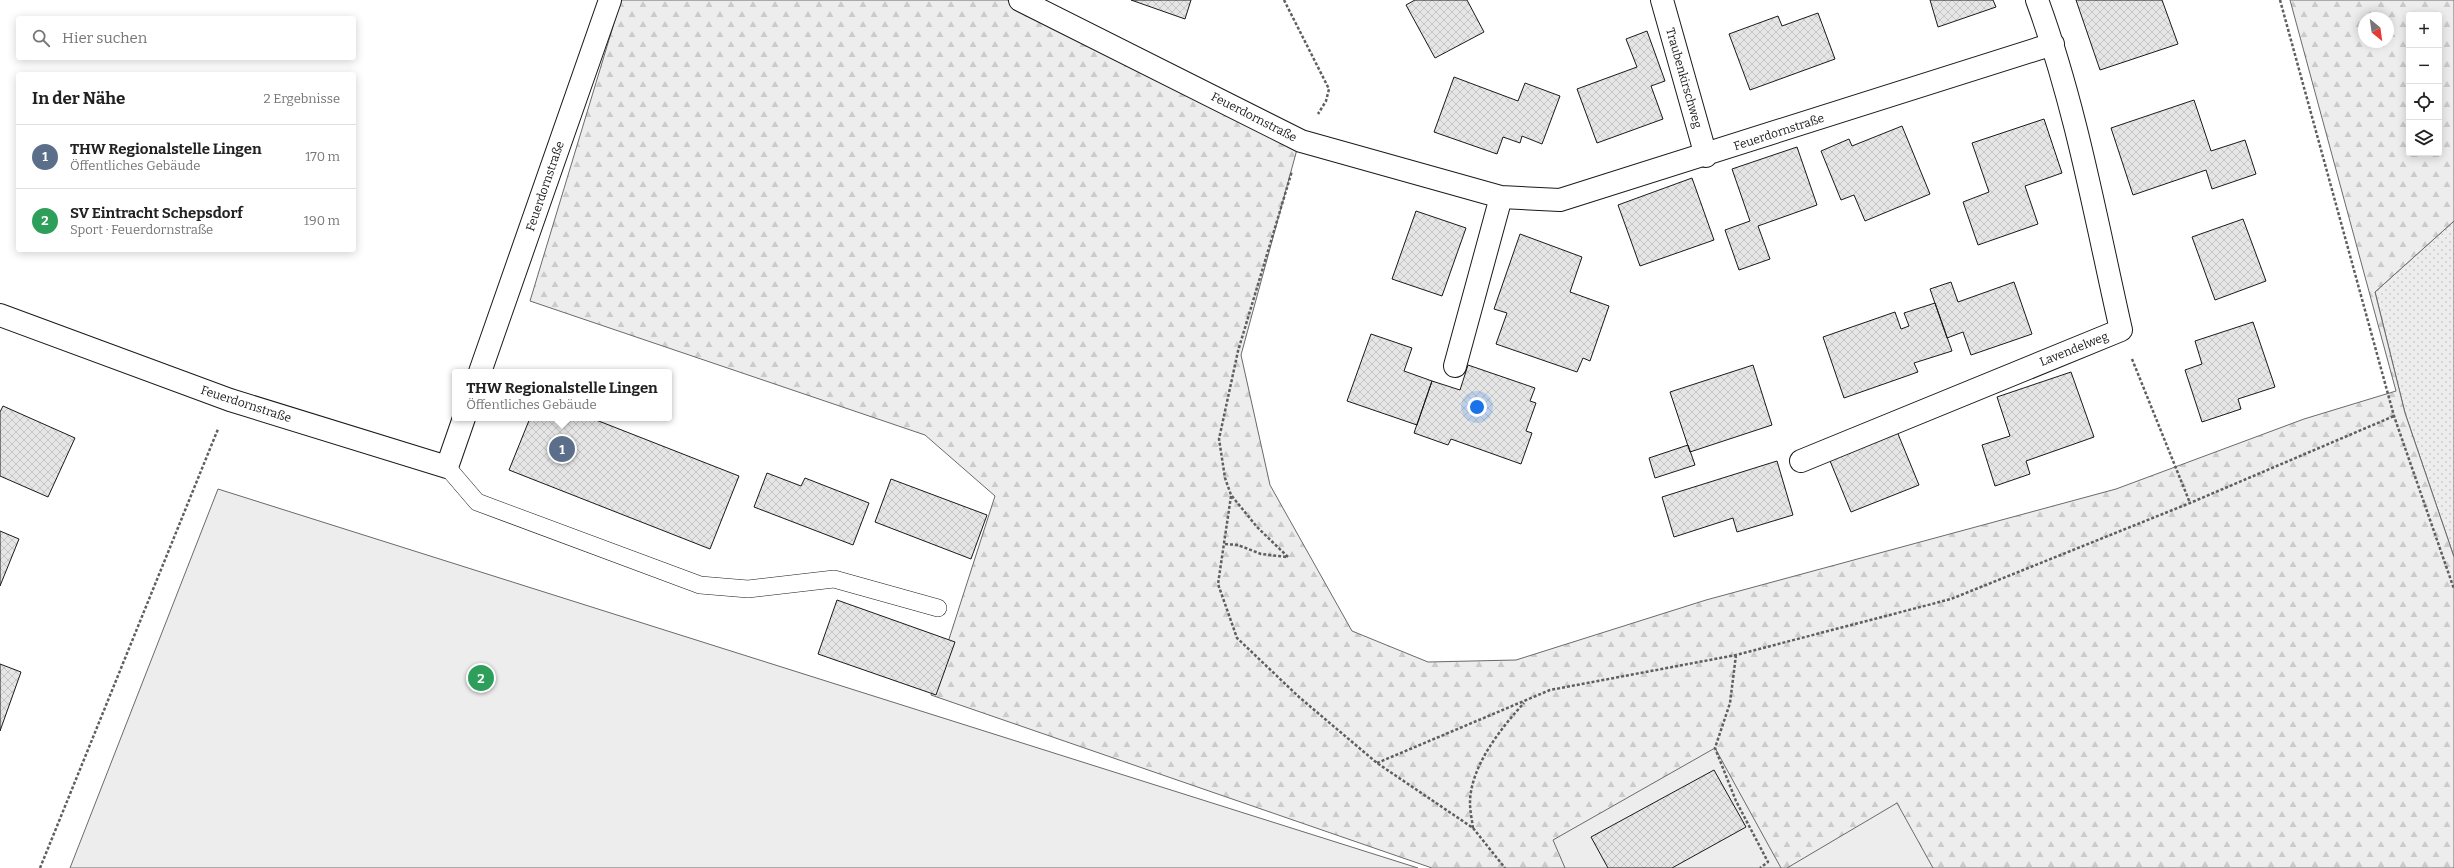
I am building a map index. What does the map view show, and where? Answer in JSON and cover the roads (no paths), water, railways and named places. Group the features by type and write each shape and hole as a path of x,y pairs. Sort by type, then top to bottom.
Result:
{"street":[{"name":"Feuerdornstraße","path":"481,369 610,0"},
{"name":"Feuerdornstraße","path":"1020,0 1301,141 1502,197 1560,200 1706,156 2053,44"},
{"name":"Traubenkirschweg","path":"1662,0 1706,156"},
{"name":"Lavendelweg","path":"1801,461 2120,330 2096,219 2053,44 2037,0"},
{"path":"1455,366 1502,197"},
{"name":"Feuerdornstraße","path":"0,315 230,400 447,467"},
{"path":"447,467 463,421"}],"lane":[{"path":"447,467 477,502 700,585 748,589 834,579 938,608"}],"place":[{"name":"THW Regionalstelle Lingen","path":"562,449"},
{"name":"SV Eintracht Schepsdorf","path":"481,678"}]}
